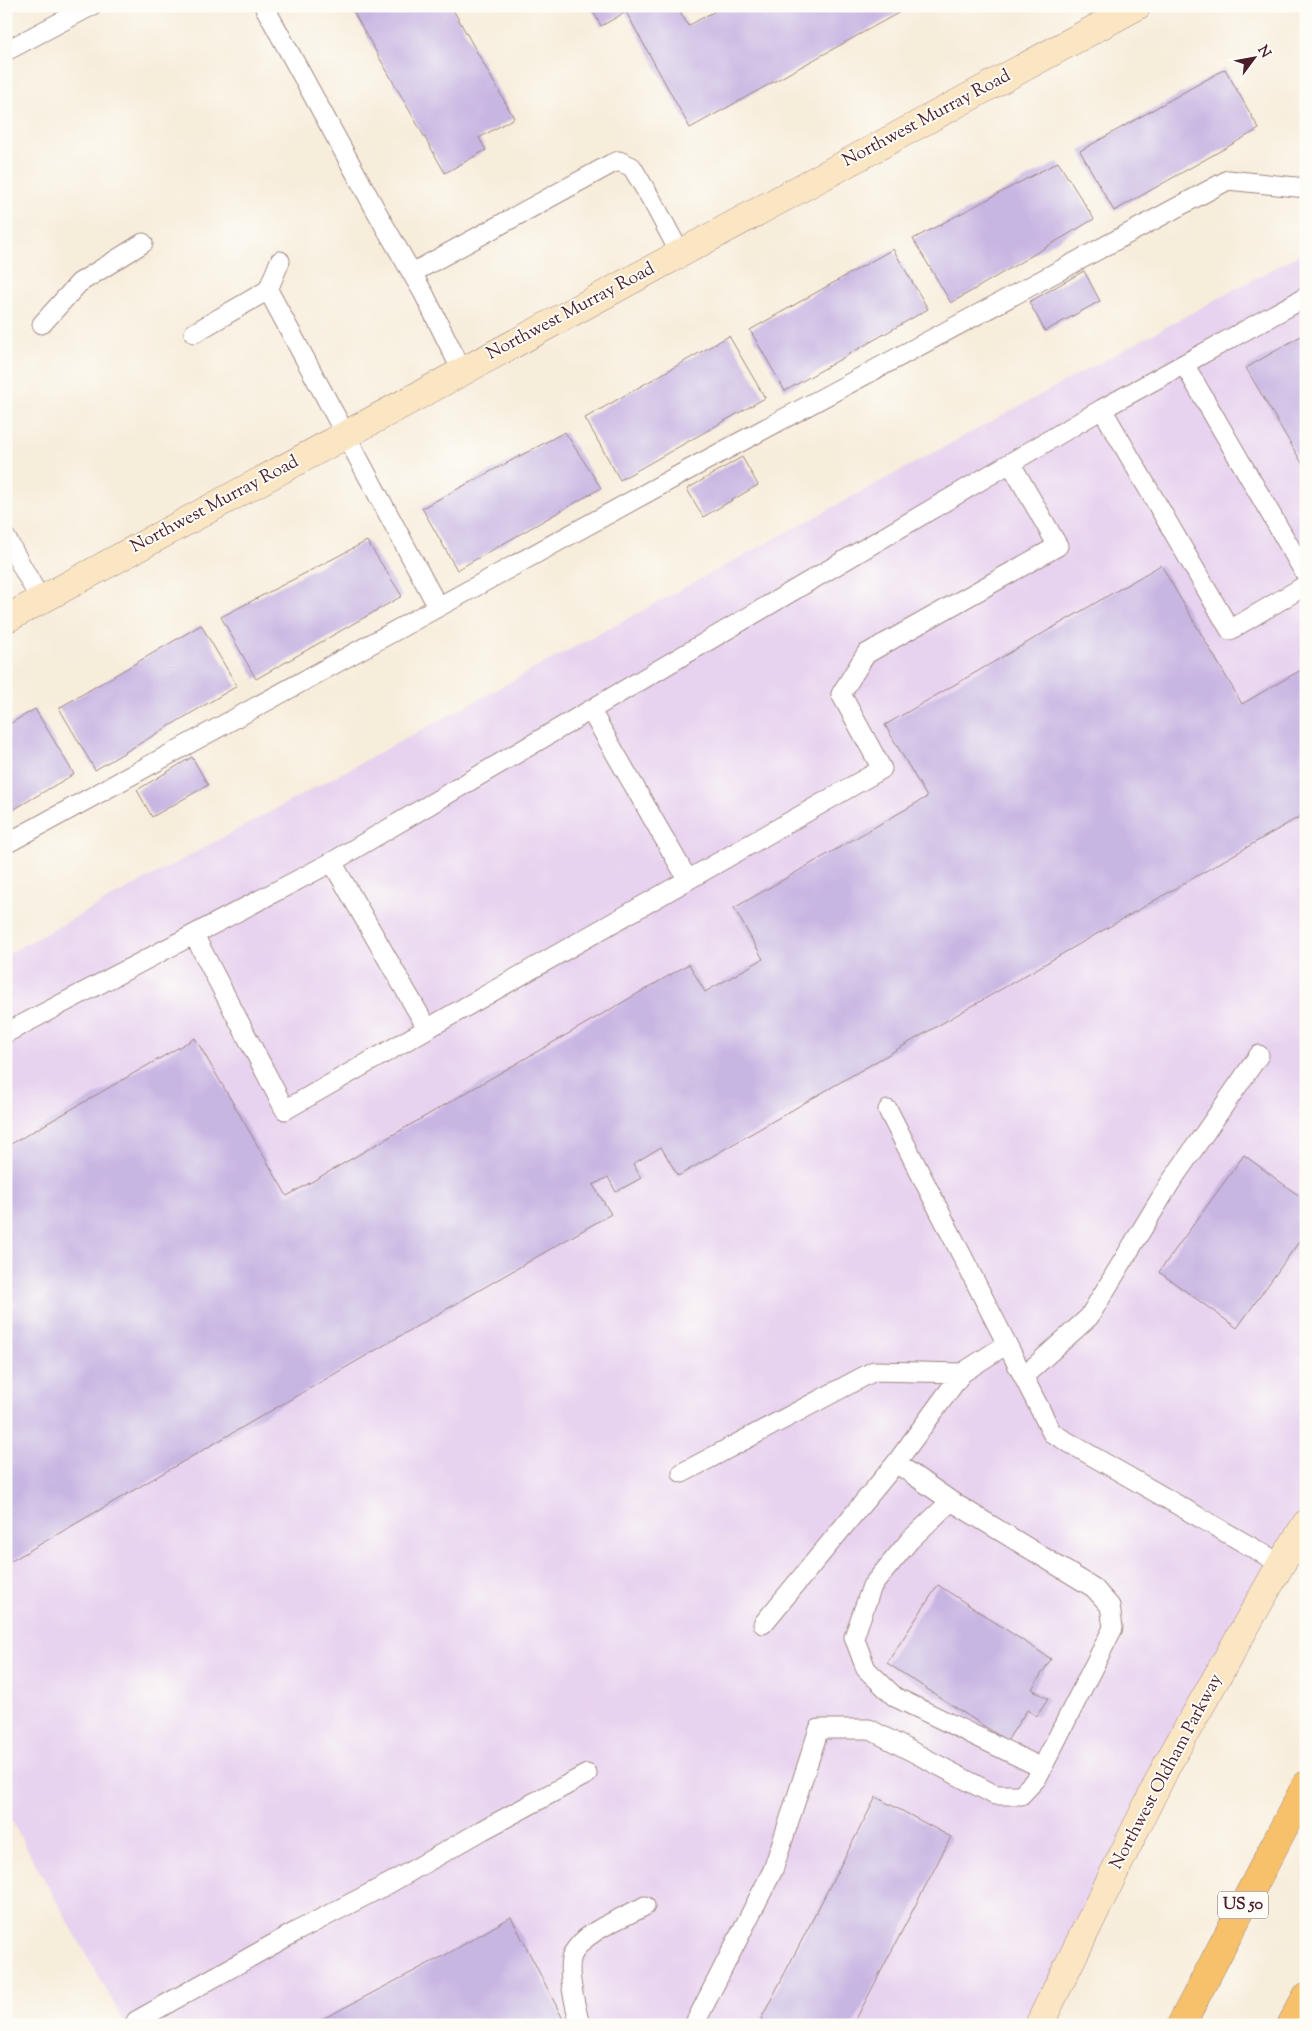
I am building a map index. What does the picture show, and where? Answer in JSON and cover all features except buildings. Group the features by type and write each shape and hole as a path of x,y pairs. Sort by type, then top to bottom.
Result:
{"highway":[{"name":"US 50","path":"1181,2025 1306,1785"},
{"path":"1291,2025 1306,1997"}],"street":[{"name":"Northwest Murray Road","path":"7,616 40,600 1136,6"},
{"name":"Northwest Oldham Parkway","path":"1039,2025 1168,1764 1281,1564 1306,1524"}],"lane":[{"path":"6,51 91,6"},
{"path":"264,6 424,294 462,371"},
{"path":"412,273 619,161 632,167 680,253"},
{"path":"6,844 690,469 1228,180 1306,188"},
{"path":"42,324 79,282 144,243"},
{"path":"194,333 268,290 280,262"},
{"path":"268,290 438,608"},
{"path":"6,1033 332,862 1102,409 1306,297"},
{"path":"1184,364 1306,575"},
{"path":"1102,409 1230,630 1306,585"},
{"path":"194,935 284,1110 882,769 841,694 866,654 1058,546 1011,464"},
{"path":"6,538 40,600"},
{"path":"591,711 688,880"},
{"path":"332,862 427,1028"},
{"path":"1024,1376 1089,1317 1170,1183 1259,1055"},
{"path":"888,1110 1052,1433 1281,1564"},
{"path":"763,1624 896,1463 962,1373 1007,1344"},
{"path":"682,1473 874,1370 962,1373"},
{"path":"694,2025 773,1870 819,1729 869,1729 996,1795 1022,1795 1037,1778 1113,1628 1110,1606 1094,1588 951,1500 896,1463"},
{"path":"951,1500 910,1540 872,1586 854,1636 866,1669 895,1696 1042,1768"},
{"path":"136,2022 297,1931 390,1883 587,1774"},
{"path":"580,2025 571,1987 571,1956 585,1937 645,1906"}],"shaded area":[{"path":"1306,251 1306,1513 1039,2025 126,2025 6,1811 6,955"}]}
